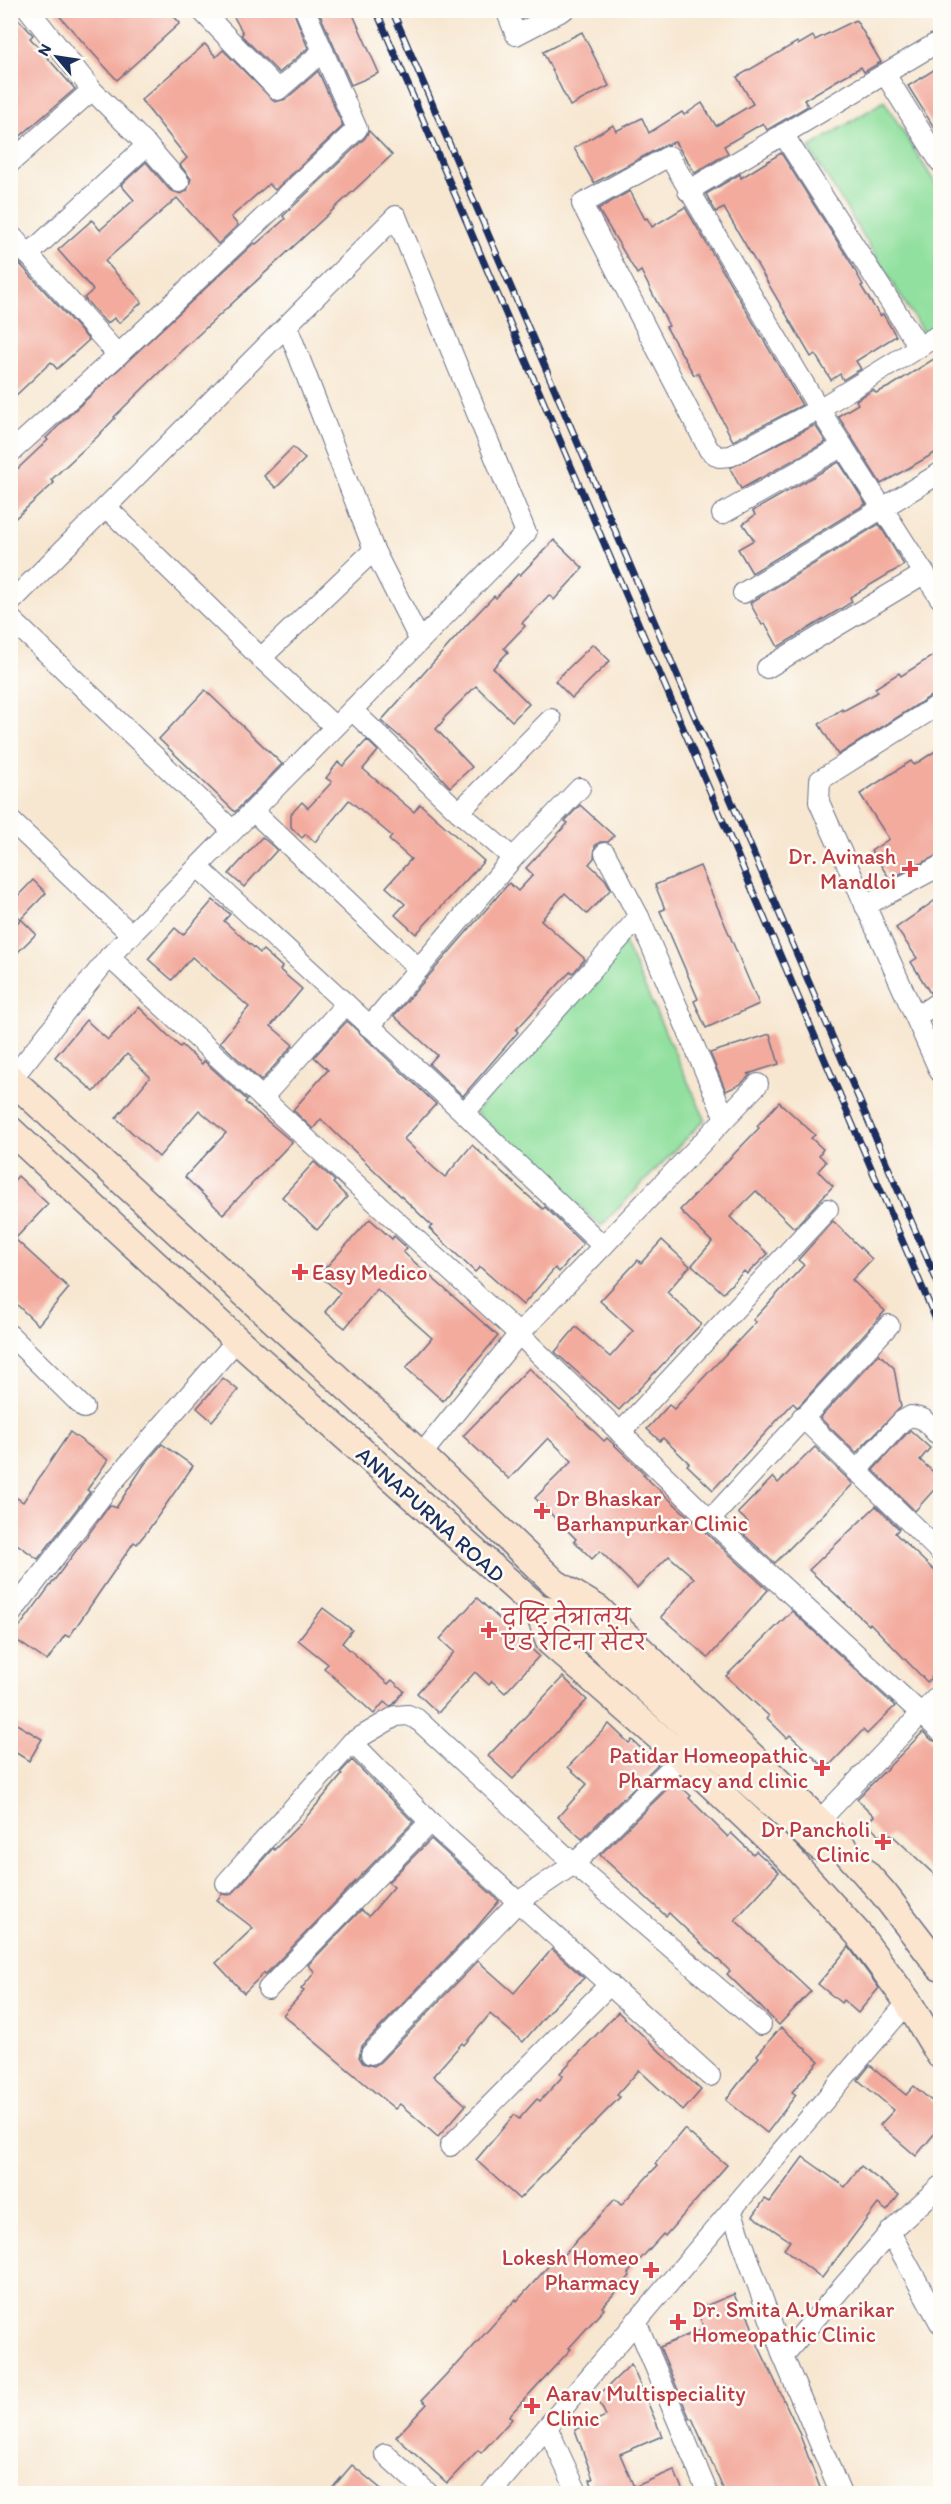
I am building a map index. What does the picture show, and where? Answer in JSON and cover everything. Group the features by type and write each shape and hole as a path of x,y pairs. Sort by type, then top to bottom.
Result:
{"main road":[{"name":"ANNAPURNA ROAD","path":"11,1080 421,1455 555,1583 598,1609 819,1821 884,1894 940,1967"},
{"name":"ANNAPURNA ROAD","path":"10,1130 237,1340 558,1614 549,1641 682,1757 787,1856 859,1935 908,2002 940,2055"},
{"path":"555,1583 558,1614 861,1885 928,1966 940,1986"}],"street":[{"path":"29,10 92,90 179,182"},
{"path":"201,10 278,90 323,51"},
{"path":"12,448 118,355 357,129 305,10"},
{"path":"506,10 516,35 564,10"},
{"path":"688,190 940,41"},
{"path":"885,74 940,162"},
{"path":"10,163 92,90"},
{"path":"783,134 919,347"},
{"path":"27,255 147,146"},
{"path":"940,334 819,408 731,456 719,456 709,450 582,204 669,156 819,408 940,598"},
{"path":"10,603 396,216 526,533 109,957 11,1080"},
{"path":"10,234 118,355"},
{"path":"287,326 374,550 420,641"},
{"path":"722,514 843,446"},
{"path":"743,593 940,473"},
{"path":"106,507 335,727"},
{"path":"261,658 374,550"},
{"path":"767,668 925,573"},
{"path":"10,618 234,831"},
{"path":"940,704 820,780 819,802 940,1072"},
{"path":"352,710 459,812 513,858"},
{"path":"459,812 551,719"},
{"path":"369,1027 513,858 580,788"},
{"path":"253,811 418,969"},
{"path":"10,819 132,934"},
{"path":"605,853 639,917 724,1118"},
{"path":"865,906 940,866"},
{"path":"198,867 464,1113 603,1246"},
{"path":"464,1113 639,917"},
{"path":"109,957 519,1334 710,1520 940,1731"},
{"path":"916,1017 940,1001"},
{"path":"262,1098 346,1004"},
{"path":"421,1455 519,1334 758,1084"},
{"path":"620,1433 828,1209"},
{"path":"710,1520 889,1325"},
{"path":"10,1335 84,1408"},
{"path":"10,1615 111,1483 237,1340"},
{"path":"856,1471 902,1421 910,1416 923,1419 936,1433"},
{"path":"802,1418 940,1552"},
{"path":"819,1821 940,1694"},
{"path":"226,1883 352,1742 396,1716 408,1715 417,1719 574,1864 762,2025"},
{"path":"352,1742 430,1822 710,2076"},
{"path":"371,2054 518,1902 574,1864 682,1757"},
{"path":"268,1989 430,1822"},
{"path":"450,2146 610,1984"},
{"path":"490,2493 908,2002"},
{"path":"783,2356 891,2232 940,2186"},
{"path":"731,2210 783,2356 841,2493"},
{"path":"891,2232 940,2323"},
{"path":"636,2321 708,2493"},
{"path":"547,2427 578,2493"},
{"path":"385,2454 429,2493"}],"green space":[{"path":"884,101 940,191 940,328 926,337 809,148"},
{"path":"624,942 705,1119 601,1226 475,1112"}],"building":[{"path":"10,10 33,35 30,38 75,89 10,145"},
{"path":"54,10 168,10 180,23 117,80"},
{"path":"230,10 293,10 308,48 279,73 241,35 243,33"},
{"path":"318,10 351,10 379,73 351,85"},
{"path":"856,20 881,62 864,72 861,67 804,100 808,106 767,130 763,123 724,146 728,153 695,173 675,142 663,146 594,183 574,148 613,125 616,131 642,118 649,133 682,112 684,115 702,103 716,126 753,104 737,77 797,42 798,45 813,36 815,40"},
{"path":"582,32 609,86 570,106 543,52"},
{"path":"205,44 216,57 223,50 275,102 286,99 318,71 343,126 275,190 269,184 231,217 238,225 218,244 177,198 105,261 142,302 119,323 114,318 107,324 84,298 93,290 58,250 92,220 100,230 134,200 121,185 146,162 170,190 181,194 187,191 191,179 180,165 187,158 141,100"},
{"path":"940,66 940,137 908,86"},
{"path":"369,131 392,155 182,350 114,417 97,437 51,480 54,483 10,523 10,476 48,440 46,438 75,410 254,243 256,244 285,219 283,216 365,138"},
{"path":"781,153 848,258 863,285 861,286 880,316 883,314 896,336 856,361 861,369 843,380 840,374 831,380 815,354 811,357 724,208 716,212 706,194 740,174 741,178"},
{"path":"630,191 645,219 647,218 652,227 685,207 802,405 733,441 698,373 694,375 666,327 669,326 641,271 637,274 598,209"},
{"path":"10,253 89,340 57,369 51,362 10,401"},
{"path":"940,355 940,450 881,484 838,416 858,404 856,400 873,390 876,393 891,386"},
{"path":"815,425 826,442 741,489 730,468"},
{"path":"293,447 305,459 276,488 264,476"},
{"path":"839,462 866,504 752,573 738,549 754,540 743,524 755,515 753,511"},
{"path":"879,524 904,565 850,597 852,602 778,647 765,623 762,625 750,603"},
{"path":"554,540 583,568 554,600 549,595 522,623 525,626 504,648 508,652 493,668 529,704 512,721 476,686 443,719 436,729 472,767 450,787 417,751 381,721 494,596 496,598"},
{"path":"593,644 610,661 572,698 555,681"},
{"path":"940,651 940,692 838,755 819,724 842,709 843,711 878,692 875,688 899,673 901,676"},
{"path":"205,690 282,764 235,812 159,739"},
{"path":"367,740 378,751 363,769 414,812 420,804 484,861 416,934 395,915 405,904 386,887 411,859 389,840 392,836 349,800 315,842 306,834 302,838 291,827 291,814 302,802 308,808 332,782 326,778 338,762 343,766"},
{"path":"940,748 940,854 890,879 871,851 889,839 860,794 911,761 914,765"},
{"path":"580,805 614,836 608,842 600,842 595,846 594,858 589,864 605,879 611,889 587,914 565,893 541,920 585,959 516,1030 518,1032 463,1096 429,1064 437,1055 394,1016 509,883 518,891 533,875 526,868 568,823 565,821"},
{"path":"262,837 277,850 244,887 229,874"},
{"path":"700,866 759,1004 706,1028 694,1001 698,999 660,911 665,909 655,885"},
{"path":"33,880 46,893 21,919 10,909 10,904"},
{"path":"940,897 940,989 930,993 911,962 917,958 896,928"},
{"path":"213,900 230,914 224,921 260,953 263,950 282,967 280,970 302,989 271,1026 293,1045 261,1081 220,1042 249,1007 192,957 172,980 148,959 175,928 183,935"},
{"path":"21,919 36,934 10,960 10,930"},
{"path":"139,1007 180,1047 182,1045 202,1064 204,1061 247,1100 245,1102 292,1142 223,1214 185,1177 226,1133 199,1110 159,1157 116,1118 150,1077 127,1054 94,1092 55,1057 86,1020 108,1040"},
{"path":"347,1021 436,1104 404,1139 434,1168 445,1177 472,1145 543,1209 545,1207 583,1244 559,1272 555,1268 523,1305 480,1267 475,1272 429,1228 432,1226 321,1119 313,1129 293,1110 328,1070 314,1057"},
{"path":"770,1034 779,1064 748,1074 750,1075 741,1084 726,1091 710,1053"},
{"path":"779,1102 815,1135 811,1138 823,1149 819,1155 826,1162 818,1171 833,1186 794,1228 756,1191 730,1217 768,1254 747,1274 744,1271 723,1293 692,1265 712,1242 680,1210 759,1128 757,1126"},
{"path":"314,1162 335,1181 333,1183 347,1197 317,1230 282,1197"},
{"path":"18,1176 48,1204 15,1239 69,1288 38,1325 10,1298 10,1185"},
{"path":"370,1219 392,1239 394,1236 407,1248 403,1252 498,1336 443,1401 406,1368 432,1338 377,1289 345,1328 325,1312 340,1293 319,1275"},
{"path":"833,1221 872,1259 852,1280 885,1311 799,1406 793,1403 713,1490 663,1438 660,1441 647,1429 669,1405 674,1409 756,1322 753,1320 804,1265 798,1260"},
{"path":"662,1240 690,1266 667,1292 701,1324 619,1410 555,1352 576,1327 610,1357 633,1331 600,1301 638,1260 641,1263"},
{"path":"879,1354 894,1368 901,1407 856,1453 820,1418"},
{"path":"529,1368 604,1441 607,1438 645,1474 643,1475 768,1590 708,1658 661,1617 694,1578 669,1556 637,1588 600,1551 592,1559 574,1541 576,1539 535,1498 572,1461 548,1438 509,1479 463,1436"},
{"path":"223,1378 238,1390 212,1421 197,1408"},
{"path":"910,1430 930,1448 920,1460 940,1478 940,1483 915,1511 873,1470"},
{"path":"70,1432 108,1460 87,1490 90,1492 38,1559 10,1539 10,1508 17,1498 23,1502"},
{"path":"162,1444 193,1466 149,1529 137,1544 134,1542 69,1637 65,1635 47,1661 12,1637 110,1505 116,1508 144,1465"},
{"path":"815,1447 853,1484 775,1563 740,1531 748,1522 738,1513 773,1477 778,1483"},
{"path":"876,1506 899,1529 895,1533 940,1576 940,1668 927,1682 870,1623 869,1625 809,1570"},
{"path":"477,1598 539,1656 505,1693 492,1681 489,1685 475,1672 438,1713 417,1693 454,1652 440,1639"},
{"path":"323,1608 352,1630 342,1643 388,1684 392,1680 404,1691 393,1705 389,1706 384,1702 374,1714 324,1668 328,1664 298,1640"},
{"path":"792,1611 895,1706 867,1734 863,1730 826,1769 790,1735 787,1738 767,1718 769,1716 726,1676"},
{"path":"563,1677 587,1700 513,1779 488,1756"},
{"path":"10,1720 42,1739 29,1761 10,1749"},
{"path":"609,1724 629,1743 632,1740 658,1764 582,1839 558,1817 587,1784 568,1767"},
{"path":"923,1732 932,1740 940,1743 940,1880 891,1834 885,1840 867,1823 874,1816 857,1799"},
{"path":"352,1760 413,1822 265,1975 264,1973 244,1993 216,1963 253,1928 217,1900 222,1894 229,1895 235,1891 273,1848 274,1850 302,1822"},
{"path":"675,1781 728,1837 731,1833 753,1854 756,1851 779,1872 735,1920 811,1991 779,2025 727,1974 730,1971 669,1913 666,1916 600,1855"},
{"path":"431,1839 499,1901 476,1928 362,2046 359,2057 363,2063 374,2066 380,2062 478,1961 514,1993 552,1949 584,1978 554,2006 523,2042 490,2014 464,2045 462,2043 433,2076 466,2105 438,2137 400,2104 395,2109 283,2015 304,1991 301,1989 315,1972 308,1965 361,1910 369,1916 394,1887 388,1882"},
{"path":"849,1947 879,1988 858,2013 843,2000 841,2003 818,1984"},
{"path":"618,2012 701,2090 683,2111 639,2070 617,2095 620,2097 519,2199 476,2160 514,2115 519,2119 537,2099 540,2101 563,2076 560,2073"},
{"path":"781,2027 819,2061 792,2092 796,2095 767,2133 726,2100 759,2057 757,2055"},
{"path":"870,2065 906,2095 914,2086 940,2108 940,2127 916,2156 880,2125 894,2110 858,2080"},
{"path":"684,2129 727,2165 665,2236 663,2234 628,2273 630,2276 602,2307 604,2309 569,2348 571,2349 509,2416 512,2419 481,2453 478,2450 447,2483 396,2437 427,2404 422,2400 516,2299 517,2301 552,2262 555,2264 615,2199 621,2205 657,2166 655,2164"},
{"path":"803,2157 845,2187 861,2166 899,2195 887,2211 878,2204 822,2278 784,2249 790,2241 753,2216 765,2199 770,2202"},
{"path":"734,2294 741,2311 746,2309 758,2345 798,2430 822,2493 725,2493 692,2418 690,2419 660,2347 702,2329 704,2327 696,2310"},
{"path":"631,2364 662,2436 620,2454 634,2487 674,2470 684,2493 595,2493 590,2480 593,2479 575,2430 606,2416 597,2397"},
{"path":"352,2465 386,2493 328,2493"}],"railway":[{"path":"376,10 940,1329"},
{"path":"392,10 940,1288"}],"place":[{"name":"Dr. Avinash Mandloi","path":"910,869"},
{"name":"Easy Medico","path":"300,1272"},
{"name":"Dr Bhaskar Barhanpurkar Clinic","path":"542,1511"},
{"name":"दृष्टि नेत्रालय एंड रेटिना सेंटर","path":"489,1630"},
{"name":"Patidar Homeopathic Pharmacy and clinic","path":"822,1768"},
{"name":"Dr Pancholi Clinic","path":"883,1842"},
{"name":"Lokesh Homeo Pharmacy","path":"651,2270"},
{"name":"Dr. Smita A.Umarikar Homeopathic Clinic","path":"678,2322"},
{"name":"Aarav Multispeciality Clinic","path":"532,2406"}]}
